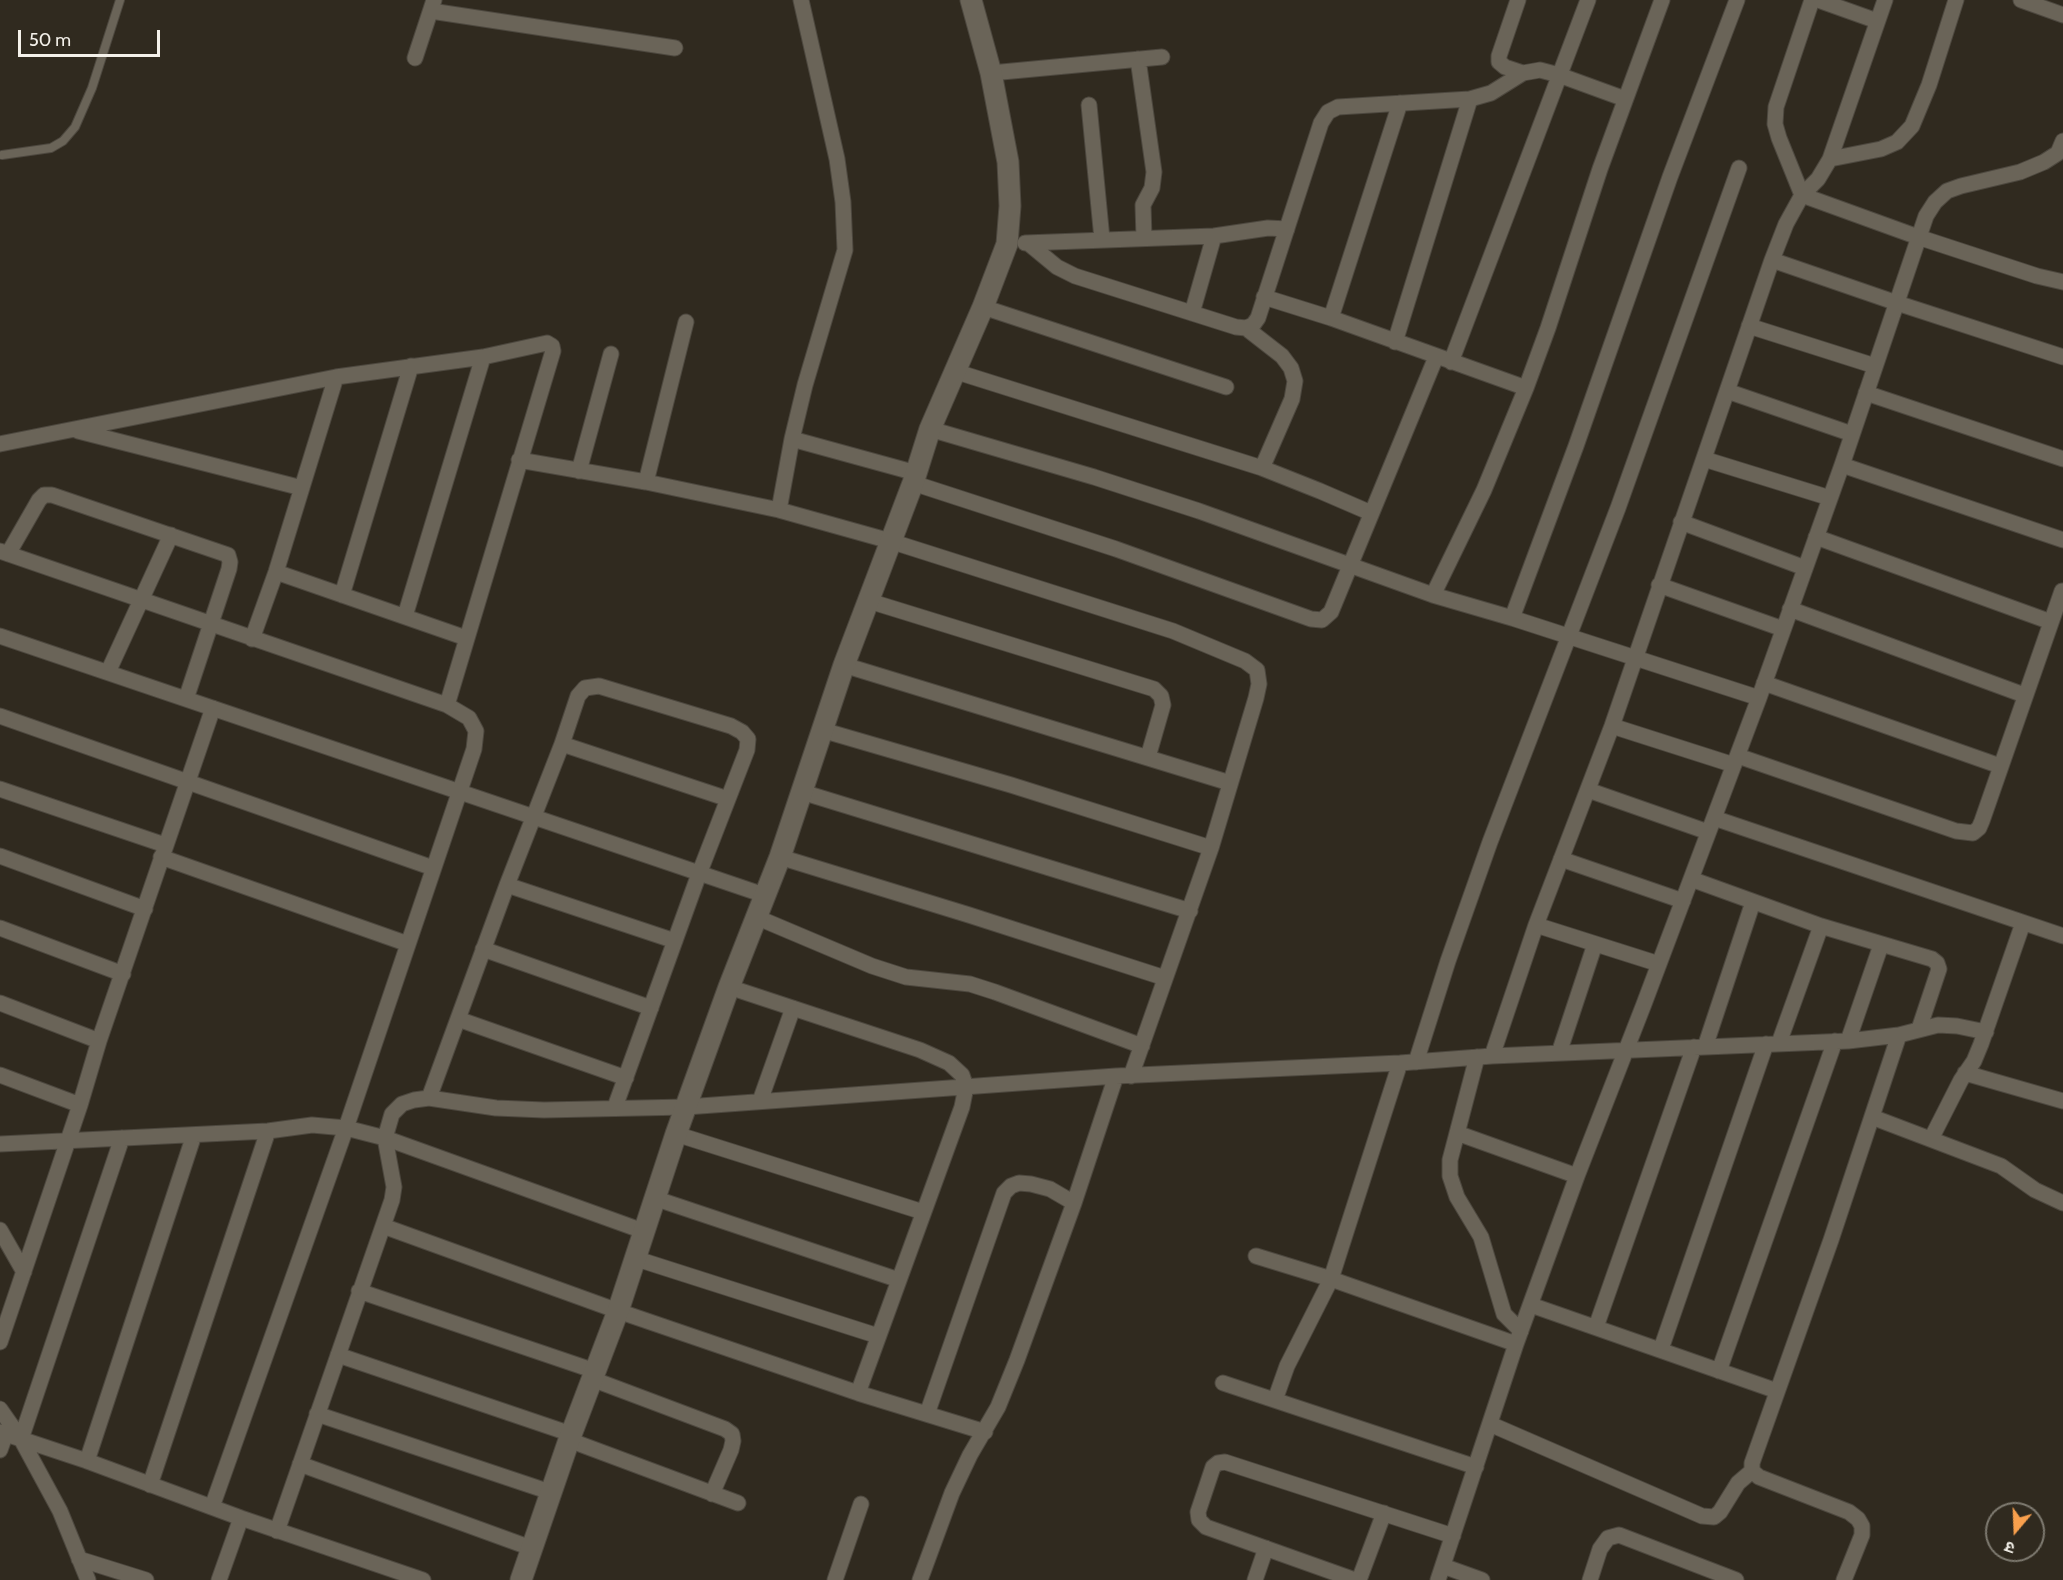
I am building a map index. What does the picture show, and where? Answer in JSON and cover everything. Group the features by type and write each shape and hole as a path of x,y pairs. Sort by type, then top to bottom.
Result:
{"street":[{"path":"779,510 805,385 841,269 846,235 837,159 801,0"},
{"path":"521,1580 550,1492 618,1311 676,1134 729,987 780,857 844,665 915,478 930,429 983,307 1007,244 1010,206 1008,162 991,73 971,0"},
{"path":"1518,0 1499,62 1505,67 1523,73"},
{"path":"1451,362 1588,0"},
{"path":"1433,595 1484,490 1526,388 1600,169 1662,0"},
{"path":"1512,618 1576,446 1670,177 1737,0"},
{"path":"1812,0 1776,107 1775,124 1802,195 1918,237 2037,276 2063,282"},
{"path":"1818,0 1877,21"},
{"path":"1518,1338 1504,1314 1481,1237 1457,1197 1450,1176 1450,1160 1457,1133 1484,1056 1612,726 1772,260 1786,224 1802,195 1818,179 1830,159 1885,0"},
{"path":"1830,159 1881,149 1897,142 1912,126 1929,85 1956,0"},
{"path":"2021,0 2063,15"},
{"path":"415,58 433,5 675,48"},
{"path":"991,73 1162,57"},
{"path":"1138,59 1154,172 1152,188 1143,205 1144,238"},
{"path":"1028,243 1057,267 1075,276 1236,327 1246,328 1253,325 1258,318 1321,123 1328,112 1338,107 1470,99 1491,93 1523,73 1540,70 1625,99"},
{"path":"1395,342 1470,99"},
{"path":"1331,318 1400,103"},
{"path":"1089,105 1102,239"},
{"path":"1482,1580 1440,1573 1518,1338 1577,1176 1759,698 1842,465 1926,216 1935,202 1947,191 2020,172 2044,162 2061,150"},
{"path":"1416,1062 1448,961 1490,842 1617,508 1739,168"},
{"path":"1007,244 1214,236 1268,228 1287,229"},
{"path":"1192,313 1214,236"},
{"path":"1772,260 2063,357"},
{"path":"1264,297 1331,318 1526,388"},
{"path":"983,307 1226,387"},
{"path":"646,482 686,322"},
{"path":"1749,326 1875,366"},
{"path":"1246,328 1282,356 1291,368 1294,381 1292,399 1262,468"},
{"path":"0,444 336,377 483,357 548,343 552,346 553,351 447,705"},
{"path":"579,471 611,354"},
{"path":"405,616 483,357"},
{"path":"792,439 915,478 1311,619 1322,620 1331,612 1436,357"},
{"path":"342,595 411,366"},
{"path":"954,371 1262,468 1371,513"},
{"path":"252,639 276,572 336,377"},
{"path":"1727,391 1852,434"},
{"path":"1866,393 2063,459"},
{"path":"73,429 302,488"},
{"path":"930,429 1188,507 1433,595 1636,657 1759,698"},
{"path":"1704,459 1830,498"},
{"path":"519,460 646,482 779,510 890,541 1173,631 1245,661 1257,670 1259,684 1211,848 1142,1046 1124,1076 998,1407 970,1455 952,1493 920,1580"},
{"path":"1842,465 2063,540"},
{"path":"186,699 210,624 229,569 228,555 52,495 44,495 4,553 142,600 210,624 252,639 447,705 469,718 476,731 474,749 346,1128 212,1507"},
{"path":"1681,522 1805,568"},
{"path":"108,672 171,535"},
{"path":"1816,537 2051,622"},
{"path":"276,572 466,638"},
{"path":"1659,585 1783,629"},
{"path":"1612,726 1736,761 1965,833 1973,833 1979,828 2062,591"},
{"path":"869,601 1154,688 1161,696 1163,705 1148,757"},
{"path":"1790,609 2024,695"},
{"path":"0,636 764,895"},
{"path":"844,665 1230,783"},
{"path":"1764,683 2000,766"},
{"path":"429,1098 578,696 585,688 598,686 731,726 742,732 748,739 747,750 699,873 615,1107"},
{"path":"0,1342 80,1105 99,1041 213,708"},
{"path":"0,716 433,868"},
{"path":"822,730 1011,785 1211,848"},
{"path":"562,744 728,799"},
{"path":"0,789 408,944"},
{"path":"1588,790 1711,825 2063,936"},
{"path":"802,792 1190,911"},
{"path":"0,856 145,909"},
{"path":"780,857 1165,978"},
{"path":"1561,859 1683,901"},
{"path":"1691,879 1821,926 1932,959 1937,963 1939,969 1919,1029"},
{"path":"507,885 675,941"},
{"path":"1596,1327 1753,902"},
{"path":"756,917 872,966 906,976 970,984 1142,1046"},
{"path":"1931,1139 1965,1073 1974,1061 2023,923"},
{"path":"1536,925 1659,964"},
{"path":"1661,1349 1773,1044 1821,926"},
{"path":"0,928 123,974"},
{"path":"1559,1053 1594,944"},
{"path":"1719,1371 1841,1041 1881,945"},
{"path":"483,949 651,1008"},
{"path":"729,987 920,1050 949,1063 962,1075 966,1087 962,1107 858,1394"},
{"path":"0,1003 99,1041"},
{"path":"760,1101 793,1008"},
{"path":"458,1020 626,1078"},
{"path":"277,1531 392,1200 394,1187 385,1138 392,1114 402,1104 429,1098 496,1108 544,1110 686,1107 1124,1076 1400,1063 1484,1056 1841,1041 1899,1035 1938,1025 1986,1032"},
{"path":"1490,1424 1702,1516 1713,1517 1720,1512 1738,1483 1752,1471 1752,1463 1899,1035"},
{"path":"1275,1400 1287,1366 1331,1279 1400,1063"},
{"path":"1965,1073 2063,1101"},
{"path":"0,1075 80,1105"},
{"path":"1872,1117 2001,1166 2035,1190 2063,1203"},
{"path":"0,1144 268,1131 312,1125 346,1128 385,1138 643,1231"},
{"path":"150,1485 268,1131"},
{"path":"1457,1133 1577,1176"},
{"path":"676,1134 923,1212"},
{"path":"87,1461 194,1135"},
{"path":"21,1439 122,1138"},
{"path":"927,1414 1004,1193 1011,1186 1019,1183 1031,1184 1050,1190 1074,1203"},
{"path":"654,1197 899,1280"},
{"path":"383,1226 858,1394 985,1432"},
{"path":"0,1230 24,1272"},
{"path":"1256,1256 1518,1338"},
{"path":"634,1258 878,1336"},
{"path":"359,1291 593,1375 725,1429 732,1434 733,1441 712,1494"},
{"path":"1531,1305 1777,1391"},
{"path":"338,1355 570,1437 738,1503"},
{"path":"1223,1383 1476,1467"},
{"path":"0,1409 21,1439 60,1510 88,1580"},
{"path":"317,1414 550,1492"},
{"path":"0,1450 3,1432 277,1531 423,1580"},
{"path":"1355,1580 1206,1527 1199,1520 1198,1512 1213,1467 1225,1462 1453,1536"},
{"path":"300,1464 531,1548"},
{"path":"1752,1471 1759,1477 1849,1512 1858,1519 1862,1526 1862,1535 1844,1580"},
{"path":"835,1580 861,1504"},
{"path":"1359,1580 1384,1513"},
{"path":"219,1580 241,1518"},
{"path":"1590,1580 1600,1549 1608,1538 1619,1535 1736,1580"},
{"path":"1255,1580 1266,1548"},
{"path":"79,1558 146,1580"}],"lane":[{"path":"2,155 51,148 63,141 75,127 92,88 120,0"}]}
